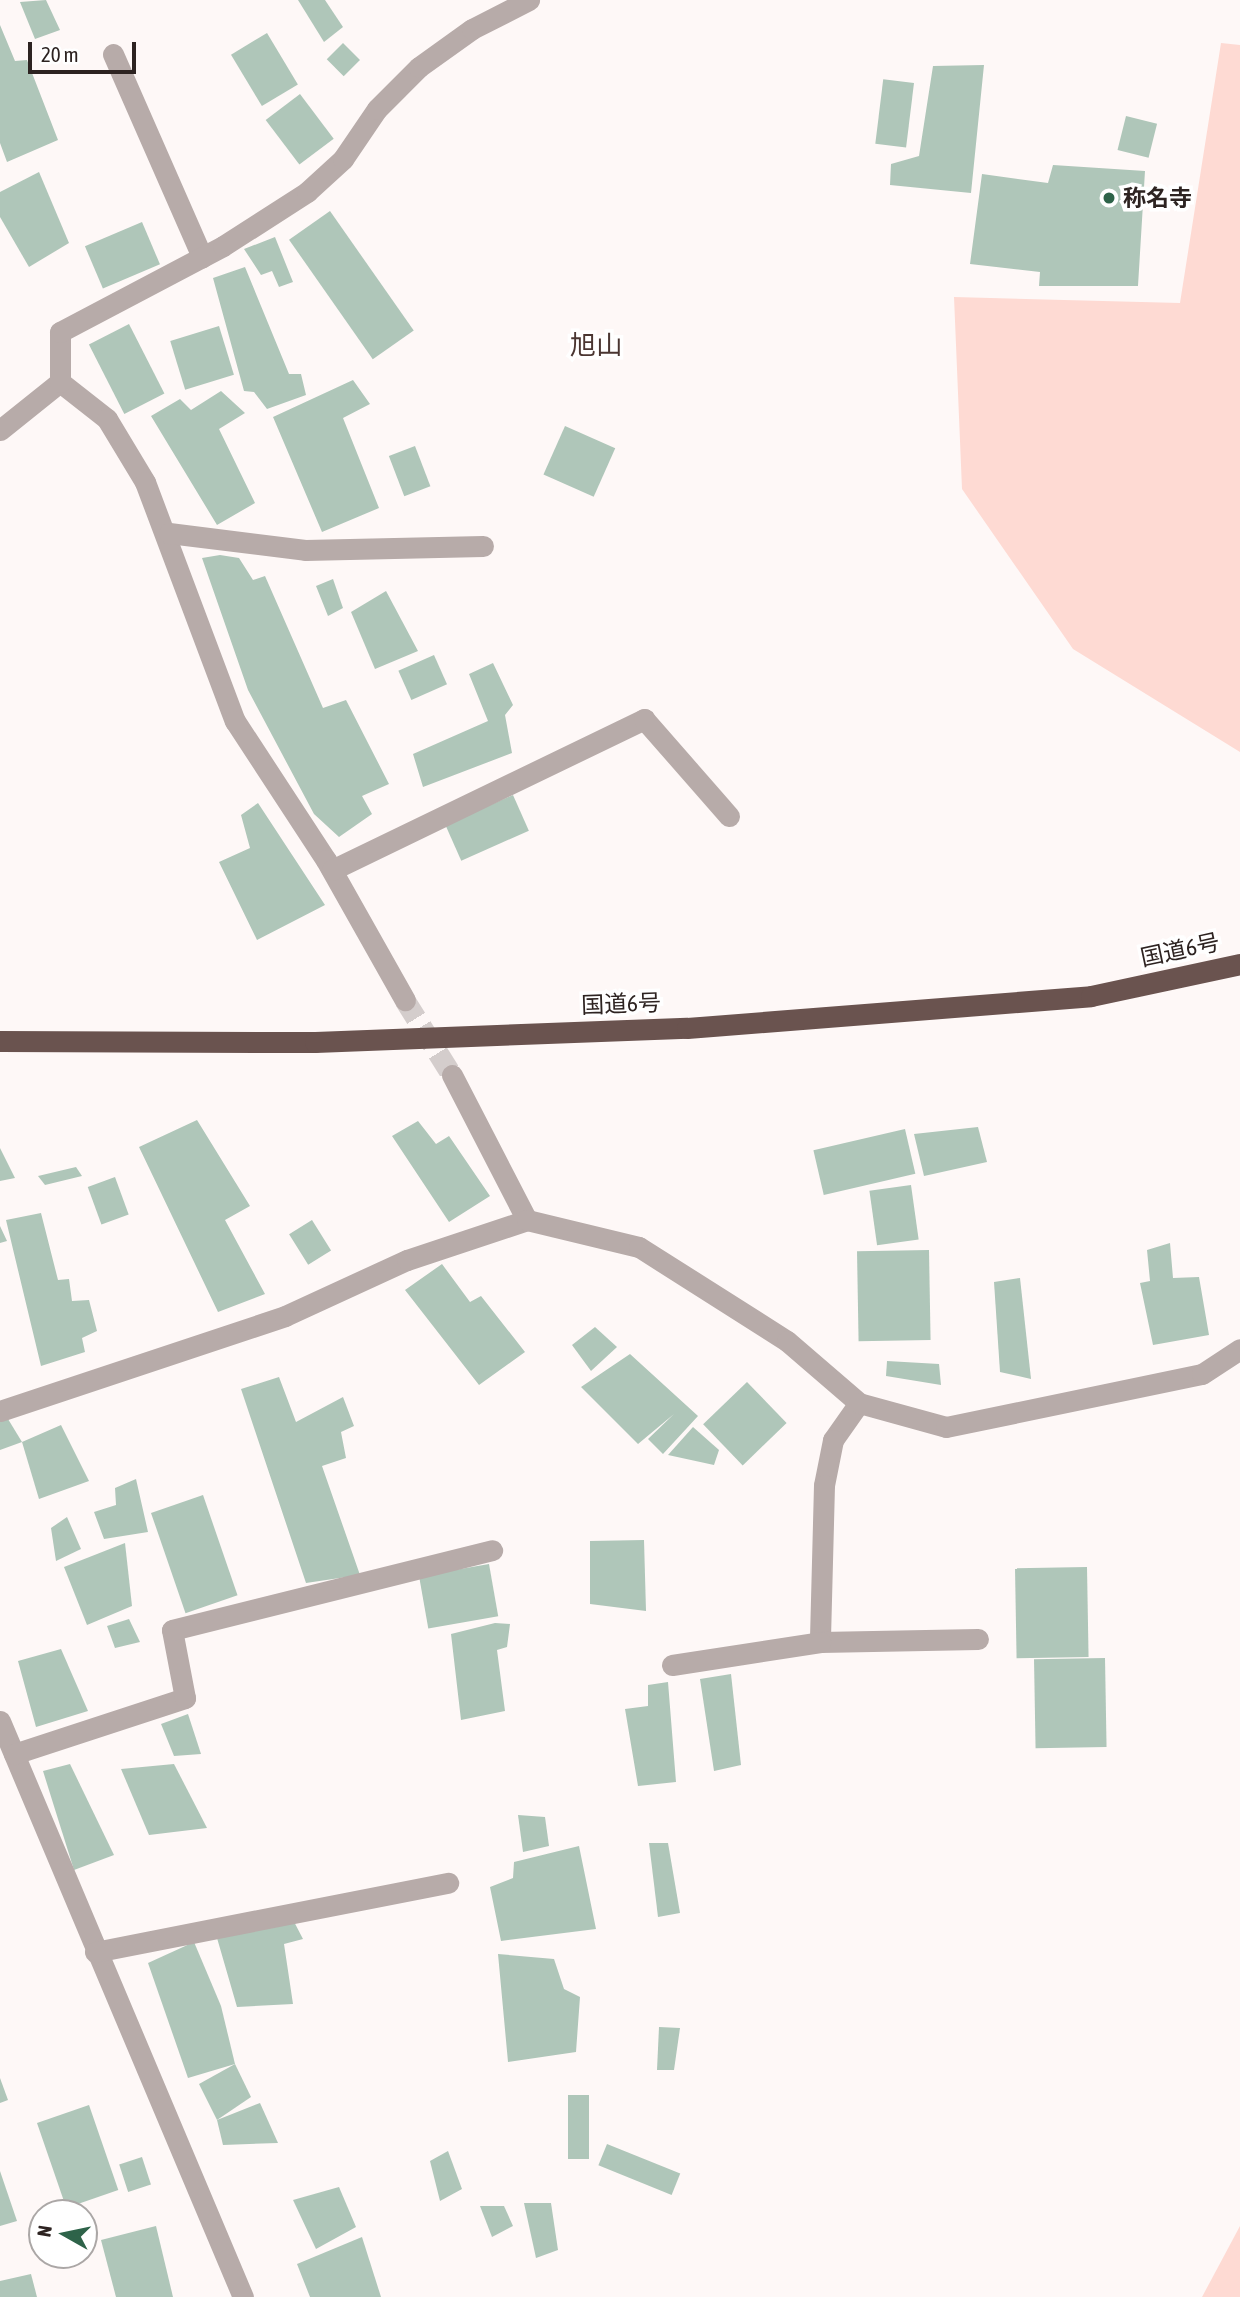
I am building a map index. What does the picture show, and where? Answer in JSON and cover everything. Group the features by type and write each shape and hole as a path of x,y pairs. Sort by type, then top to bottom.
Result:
{"highway":[{"name":"国道6号","path":"0,1041 315,1042 687,1028 1091,996 1240,964"}],"street":[{"path":"60,382 60,332 202,257 307,192 343,159 377,109 419,67 471,29 529,0"},
{"path":"113,54 202,257"},
{"path":"0,430 60,382"},
{"path":"60,382 107,419 169,533 191,612 235,721 332,870 405,1000"},
{"path":"169,533 305,550 482,546"},
{"path":"332,870 644,719 729,816"},
{"path":"452,1075 527,1220"},
{"path":"0,1411 285,1317 407,1261 527,1220 639,1247 787,1341 859,1403 946,1427 1202,1374 1240,1349"},
{"path":"820,1642 824,1485 833,1440 859,1403"},
{"path":"13,1755 185,1698 172,1630 492,1550"},
{"path":"672,1665 820,1642 978,1639"},
{"path":"0,1721 95,1952 243,2297"},
{"path":"95,1952 448,1883"}],"shaded area":[{"path":"1221,43 1240,45 1240,752 1073,649 962,489 954,297 1180,303"},
{"path":"1240,2226 1240,2297 1202,2297"}],"building":[{"path":"46,0 60,30 35,39 20,2"},
{"path":"298,0 325,0 343,27 324,42"},
{"path":"0,25 15,61 27,60 58,140 7,162 0,143"},
{"path":"267,33 298,84 262,106 231,55"},
{"path":"343,43 360,60 344,76 327,59"},
{"path":"984,65 971,193 890,185 891,164 919,156 933,66"},
{"path":"883,79 914,83 906,148 875,144"},
{"path":"300,94 334,139 299,165 266,120"},
{"path":"1126,116 1157,124 1149,158 1118,150"},
{"path":"1053,165 1145,171 1138,286 1039,286 1040,272 970,264 982,174 1048,183"},
{"path":"39,172 69,243 29,267 0,217 0,192"},
{"path":"330,211 414,331 373,359 289,240"},
{"path":"142,222 160,264 103,289 85,246"},
{"path":"275,237 293,282 279,287 272,271 261,275 244,249"},
{"path":"245,267 289,374 301,374 306,395 267,409 254,392 244,391 213,278"},
{"path":"129,324 164,393 124,414 89,344"},
{"path":"219,326 234,375 185,390 170,341"},
{"path":"353,380 370,404 343,418 379,508 322,532 273,417"},
{"path":"221,391 245,413 219,429 255,503 217,525 151,416 180,399 191,410"},
{"path":"565,426 615,448 594,497 543,474"},
{"path":"415,446 430,486 404,496 389,456"},
{"path":"220,555 239,558 253,580 265,576 323,708 346,700 389,784 362,796 372,814 339,837 314,814 248,690 202,558"},
{"path":"333,579 343,608 328,616 316,586"},
{"path":"386,591 418,651 375,669 351,612"},
{"path":"434,655 447,684 411,700 398,671"},
{"path":"493,663 513,705 505,715 512,753 423,787 413,754 488,721 469,674"},
{"path":"513,795 529,831 461,861 445,825"},
{"path":"258,803 325,905 257,940 219,862 250,848 241,815"},
{"path":"197,1120 250,1206 225,1220 265,1294 218,1312 139,1147"},
{"path":"418,1121 436,1144 449,1136 490,1196 449,1222 392,1136"},
{"path":"978,1127 987,1162 924,1176 914,1134"},
{"path":"905,1129 915,1174 824,1195 813,1150"},
{"path":"0,1148 15,1178 0,1181"},
{"path":"76,1167 82,1176 45,1185 38,1176"},
{"path":"115,1177 129,1215 101,1225 88,1187"},
{"path":"911,1185 919,1239 877,1245 869,1191"},
{"path":"41,1213 58,1280 69,1279 72,1301 89,1300 97,1331 82,1338 85,1352 41,1366 6,1220"},
{"path":"312,1220 331,1251 308,1265 289,1234"},
{"path":"0,1226 7,1241 0,1243"},
{"path":"1170,1243 1173,1278 1199,1277 1209,1335 1153,1345 1140,1283 1150,1281 1147,1250"},
{"path":"929,1250 931,1340 859,1341 857,1251"},
{"path":"442,1264 470,1302 481,1296 525,1352 479,1385 405,1290"},
{"path":"1020,1278 1031,1379 1000,1372 994,1282"},
{"path":"595,1327 617,1347 591,1371 572,1345"},
{"path":"630,1354 698,1416 663,1454 648,1439 674,1414 638,1444 581,1387"},
{"path":"887,1361 939,1364 941,1385 886,1376"},
{"path":"279,1377 296,1422 343,1397 354,1426 341,1432 346,1458 322,1466 360,1575 306,1583 241,1389"},
{"path":"747,1382 787,1423 743,1465 703,1424"},
{"path":"8,1419 22,1442 0,1450 0,1422"},
{"path":"61,1425 89,1481 39,1499 22,1442"},
{"path":"693,1427 719,1450 714,1465 668,1455"},
{"path":"136,1479 148,1532 104,1539 94,1512 116,1505 115,1488"},
{"path":"203,1495 238,1595 186,1613 151,1513"},
{"path":"67,1517 81,1549 56,1561 51,1528"},
{"path":"644,1540 646,1611 590,1604 590,1541"},
{"path":"125,1543 132,1606 87,1625 64,1567"},
{"path":"489,1564 498,1616 428,1629 419,1576"},
{"path":"1087,1567 1089,1657 1017,1658 1015,1568"},
{"path":"129,1619 140,1642 115,1648 107,1626"},
{"path":"495,1623 510,1624 507,1647 497,1650 505,1711 461,1720 451,1634"},
{"path":"61,1649 88,1711 36,1727 18,1661"},
{"path":"1105,1658 1107,1747 1036,1748 1034,1659"},
{"path":"731,1674 741,1765 714,1771 700,1679"},
{"path":"668,1682 676,1782 638,1786 625,1709 648,1706 648,1685"},
{"path":"188,1714 201,1754 174,1756 161,1724"},
{"path":"70,1764 114,1855 74,1870 43,1771"},
{"path":"174,1764 207,1828 149,1835 121,1769"},
{"path":"518,1815 545,1817 549,1846 523,1852"},
{"path":"649,1843 668,1843 680,1913 658,1917"},
{"path":"579,1846 596,1929 501,1941 490,1887 513,1878 514,1862"},
{"path":"290,1914 303,1939 284,1944 293,2004 237,2007 217,1938"},
{"path":"194,1942 221,2006 235,2064 188,2078 148,1963"},
{"path":"498,1954 554,1959 564,1989 580,1997 576,2052 508,2062"},
{"path":"659,2027 680,2028 674,2070 657,2070"},
{"path":"235,2064 251,2097 217,2120 199,2084"},
{"path":"0,2078 8,2100 0,2103"},
{"path":"568,2095 589,2095 589,2159 568,2159"},
{"path":"260,2103 278,2143 223,2145 217,2120"},
{"path":"89,2105 118,2190 92,2199 63,2199 37,2123"},
{"path":"607,2144 680,2174 672,2195 598,2165"},
{"path":"448,2151 462,2189 440,2201 430,2161"},
{"path":"142,2157 151,2185 128,2192 119,2164"},
{"path":"0,2171 17,2221 0,2226"},
{"path":"339,2187 356,2227 316,2249 293,2200"},
{"path":"524,2203 551,2203 558,2250 536,2258"},
{"path":"480,2206 504,2206 513,2226 492,2237"},
{"path":"156,2226 173,2297 116,2297 101,2240"},
{"path":"362,2237 381,2297 310,2297 297,2264"},
{"path":"31,2274 37,2297 0,2297 0,2281"}],"tunnel":[{"path":"405,1000 452,1075"}],"place":[{"name":"称名寺","path":"1109,198"}],"district":[{"name":"旭山","path":"596,346"}]}
